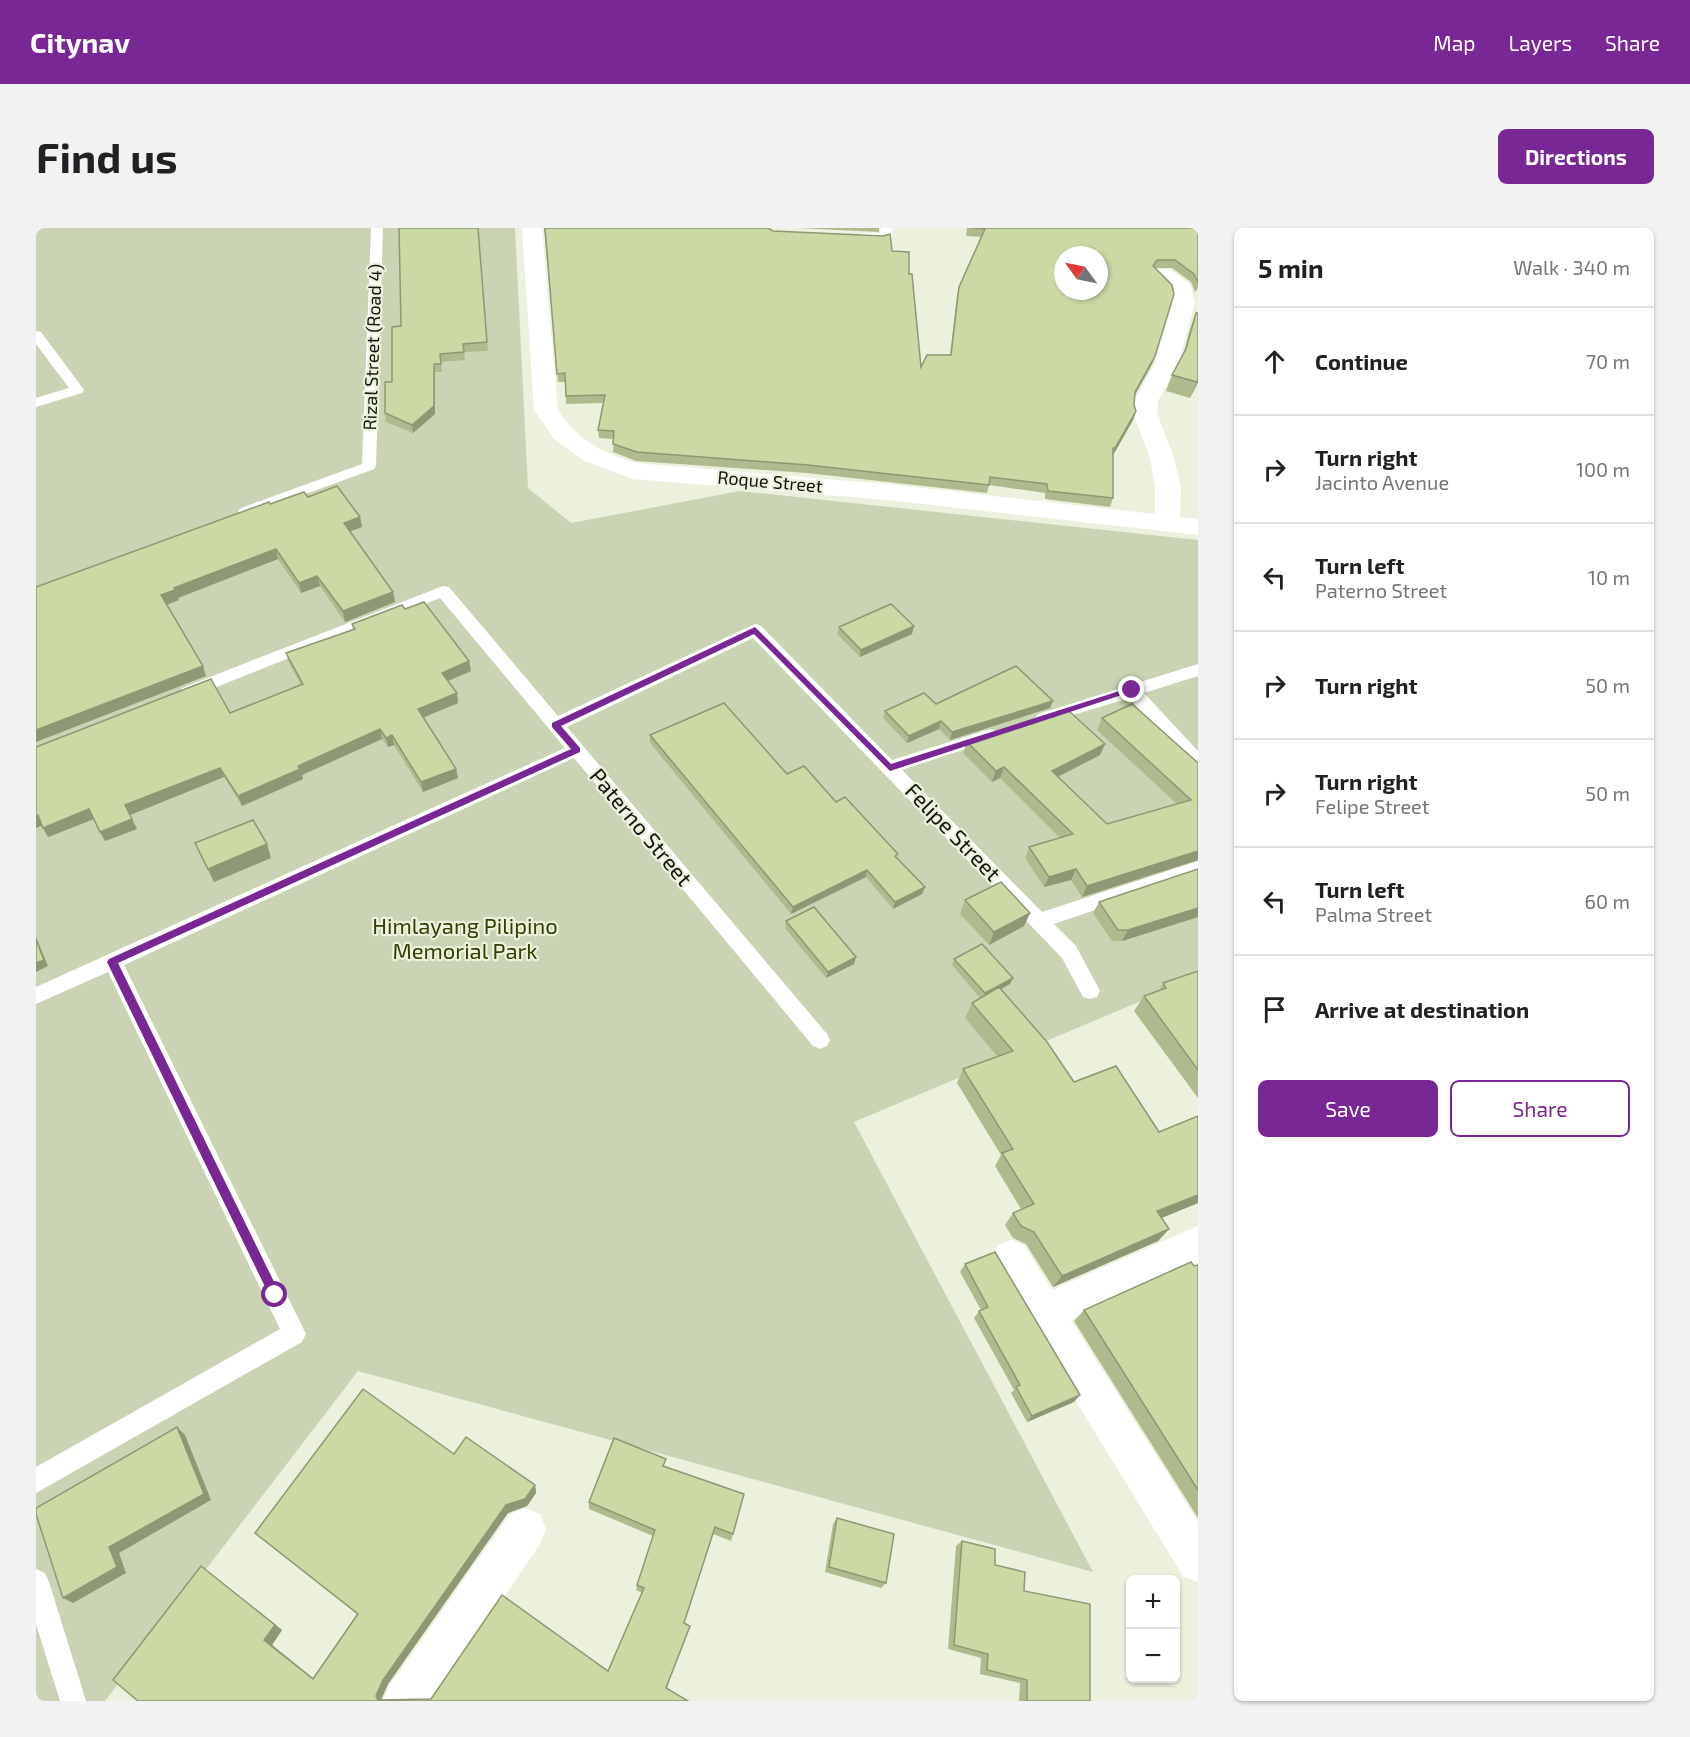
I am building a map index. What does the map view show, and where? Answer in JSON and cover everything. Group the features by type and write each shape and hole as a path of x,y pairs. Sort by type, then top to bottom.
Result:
{"street":[{"name":"Roque Street","path":"532,228 546,410 556,429 574,446 602,460 633,471 843,488 1198,527"},
{"path":"1163,275 1182,289 1184,302 1166,365 1146,401 1145,413 1162,458 1168,488 1167,523"},
{"path":"1044,1313 1198,1244"},
{"path":"1011,1258 1198,1561"},
{"path":"406,1701 525,1529"}],"lane":[{"name":"Rizal Street (Road 4)","path":"236,515 369,466 377,228"},
{"path":"849,236 886,237 887,228"},
{"path":"36,335 77,390 36,403"},
{"name":"Paterno Street","path":"173,698 443,591 820,1040"},
{"name":"Felipe Street","path":"555,725 755,630 1069,952 1090,990"},
{"path":"1033,722 1198,670"},
{"path":"1132,690 1198,762"},
{"path":"890,767 1011,729"},
{"path":"36,996 576,750"},
{"path":"1040,921 1198,868"},
{"path":"36,1481 294,1334 112,962"},
{"path":"36,1582 74,1701"}],"green space":[{"name":"Himlayang Pilipino Memorial Park","path":"36,228 515,228 528,488 571,523 740,491 1198,540 1198,977 854,1122 1093,1572 358,1371 105,1701 36,1701"}],"building":[{"path":"399,228 478,228 487,342 463,344 464,352 440,354 441,364 434,364 434,406 412,425 385,413 385,382 392,382 392,327 401,326"},
{"path":"545,228 768,228 773,231 883,236 890,234 892,251 909,252 909,274 912,274 921,367 927,355 951,355 959,287 985,229 973,228 1198,228 1198,283 1194,274 1175,260 1157,260 1153,266 1172,285 1174,294 1155,356 1135,392 1136,411 1113,448 1113,498 1048,491 1047,484 990,477 989,485 808,465 637,452 613,444 614,431 598,430 605,395 566,396 565,373 557,374"},
{"path":"1196,313 1198,313 1197,382 1172,375 1186,349"},
{"path":"337,486 360,517 344,523 393,592 343,611 317,576 299,583 276,549 174,588 175,590 161,595 203,666 36,730 36,587 269,502 270,504 304,492 308,497"},
{"path":"424,602 469,661 442,673 457,693 418,709 456,769 421,782 392,735 386,738 380,729 298,766 300,769 238,796 220,768 125,805 132,819 100,832 89,809 43,828 38,815 36,816 36,747 211,679 230,713 303,684 286,653 355,629 352,624 402,605 405,609"},
{"path":"891,604 914,626 861,650 839,627"},
{"path":"1016,666 1053,701 952,732 941,721 909,736 885,711 924,693 936,704"},
{"path":"724,703 787,774 804,766 836,802 845,797 898,854 895,856 925,887 895,902 867,870 793,907 650,735"},
{"path":"1132,704 1198,763 1198,851 1087,886 1076,869 1049,877 1029,847 1073,834 1004,767 996,771 967,742 1068,710 1105,744 1052,771 1107,824 1191,800 1102,718"},
{"path":"253,820 267,844 208,869 195,843"},
{"path":"1198,869 1198,908 1128,930 1118,930 1099,902"},
{"path":"1001,882 1030,913 994,932 965,900"},
{"path":"814,907 856,957 828,972 786,921"},
{"path":"36,940 44,960 36,963"},
{"path":"982,944 1013,978 985,993 954,959"},
{"path":"1198,971 1198,1070 1144,996 1166,988 1163,983"},
{"path":"999,987 1047,1042 1074,1082 1116,1066 1159,1132 1198,1116 1198,1195 1157,1211 1169,1229 1062,1276 1034,1232 1021,1226 1013,1213 1034,1204 1002,1153 1013,1149 963,1069 1013,1051 972,1003"},
{"path":"995,1252 1080,1395 1032,1416 1016,1387 1020,1385 979,1311 988,1307 965,1264"},
{"path":"1191,1262 1194,1266 1198,1265 1198,1490 1084,1310"},
{"path":"363,1389 454,1454 466,1437 535,1485 525,1499 506,1505 383,1680 376,1696 378,1700 431,1699 502,1595 608,1671 644,1588 637,1585 655,1530 589,1502 614,1438 666,1459 663,1466 744,1494 733,1534 715,1527 684,1623 690,1626 666,1688 688,1701 138,1701 113,1680 201,1566 275,1625 264,1640 313,1679 358,1614 255,1533"},
{"path":"177,1427 204,1494 109,1547 117,1567 63,1598 36,1508"},
{"path":"837,1518 894,1534 886,1583 829,1567"},
{"path":"962,1541 995,1549 995,1565 1025,1572 1024,1591 1090,1604 1090,1701 1027,1701 1027,1680 987,1670 988,1654 954,1645"}],"route":[{"path":"275,1295 112,962 576,750 555,725 755,630 890,767 1132,690"}]}
